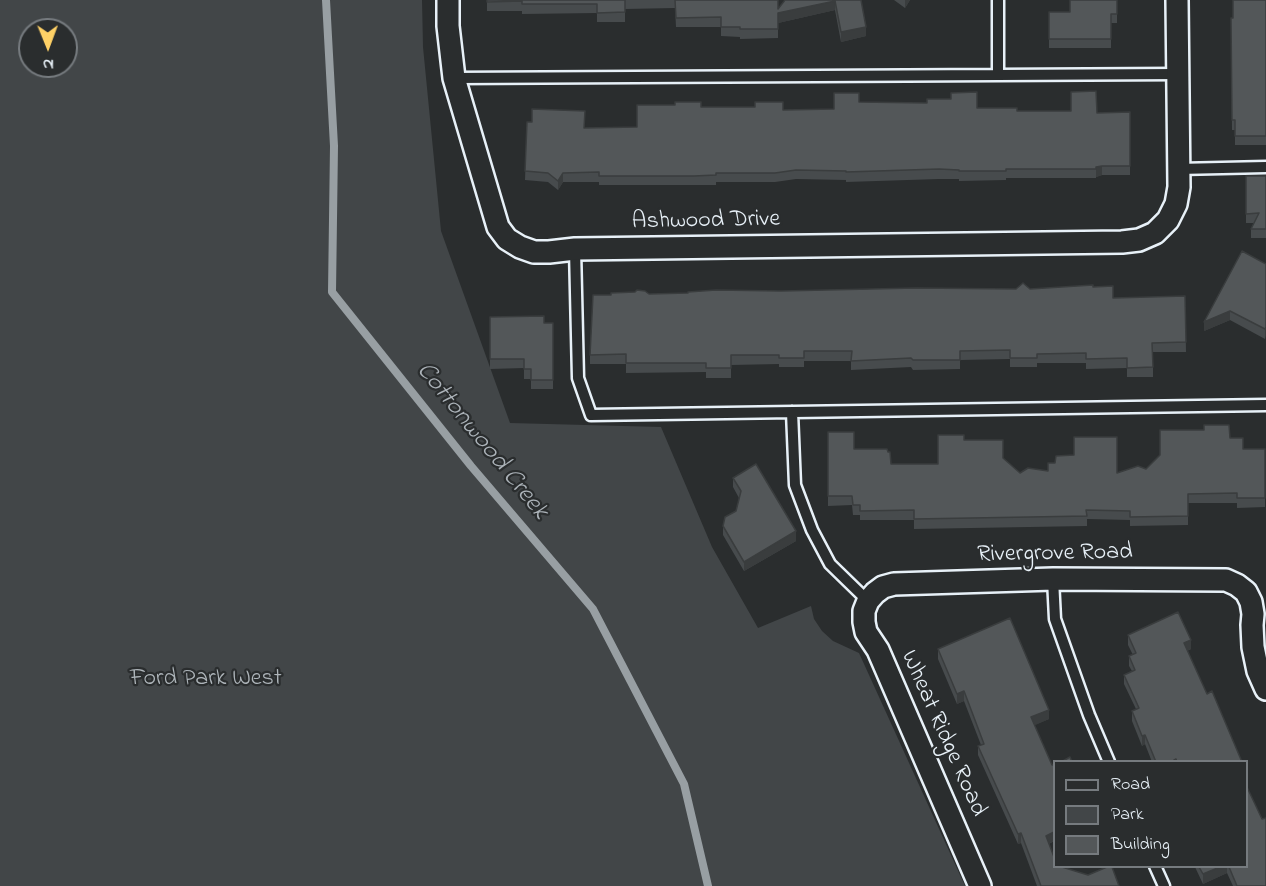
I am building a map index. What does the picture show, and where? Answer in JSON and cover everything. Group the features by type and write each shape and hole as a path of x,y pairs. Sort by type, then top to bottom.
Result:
{"street":[{"name":"Ashwood Drive","path":"448,0 448,26 454,78 498,227 507,239 534,252 574,249 1139,240 1155,233 1168,220 1176,204 1178,169"},
{"path":"1177,0 1178,169"},
{"name":"Rivergrove Road","path":"868,602 883,587 894,584 1053,579 1227,580 1246,592 1251,602 1253,647 1258,671 1266,689"},
{"name":"Wheat Ridge Road","path":"868,602 864,611 866,632 878,650 980,886"}],"lane":[{"path":"998,0 998,75"},
{"path":"454,78 1178,74"},
{"path":"1178,169 1266,167"},
{"path":"574,249 578,378 591,415 1266,405"},
{"path":"792,412 795,485 812,530 830,564 868,602"},
{"path":"1053,579 1055,619 1089,715 1108,760"},
{"path":"1155,868 1164,886"}],"green space":[{"name":"Ford Park West","path":"0,0 422,0 423,47 441,231 510,423 661,427 712,547 758,628 811,606 814,619 822,631 833,641 859,653 965,886 0,886"}],"building":[{"path":"487,0 625,0 625,12 597,13 597,4 522,4 522,1 487,2"},
{"path":"675,0 778,0 778,9 785,0 861,0 866,27 841,32 835,1 778,13 778,29 740,29 740,27 721,27 721,17 676,18"},
{"path":"1070,0 1117,0 1117,14 1111,14 1111,39 1049,39 1049,12 1070,12"},
{"path":"1233,0 1266,0 1266,136 1235,136 1235,120 1232,120 1231,18 1233,18"},
{"path":"1096,91 1097,113 1130,112 1130,166 1102,166 1096,169 1006,169 1006,171 796,170 694,176 599,176 599,172 563,173 558,181 548,173 525,171 527,122 532,122 532,109 585,111 584,128 637,127 637,105 675,105 675,102 701,102 701,107 755,107 755,102 783,102 783,110 834,109 834,93 859,93 859,102 927,103 927,99 951,99 951,93 977,92 977,108 1071,111 1071,92"},
{"path":"1246,176 1266,176 1266,229 1251,229 1259,213 1246,214"},
{"path":"1242,251 1266,264 1265,329 1230,311 1204,322"},
{"path":"1023,283 1030,289 1113,286 1113,298 1185,296 1186,342 1152,343 1153,367 1127,368 1127,358 1086,359 1086,353 1037,354 1037,358 1010,358 1010,350 960,351 960,360 913,360 911,358 851,361 852,351 804,351 804,358 779,358 779,355 731,355 731,368 706,368 706,363 626,363 626,354 590,355 593,295 611,295 611,293 637,290 649,294 716,290 1016,289"},
{"path":"544,316 544,323 553,323 553,380 531,380 531,369 524,369 524,359 490,359 490,317"},
{"path":"1204,425 1229,425 1230,438 1243,438 1243,449 1265,449 1265,498 1237,498 1237,493 1188,494 1188,516 1130,517 1130,511 1086,510 1087,516 914,519 914,510 860,511 860,505 853,505 852,496 828,496 828,432 854,432 854,449 887,449 890,452 891,464 938,464 938,435 964,435 964,440 1003,440 1003,458 1020,473 1028,468 1048,471 1048,463 1055,463 1056,456 1074,455 1074,437 1117,437 1117,473 1138,466 1146,469 1160,455 1160,430 1204,430"},
{"path":"756,464 796,531 744,562 723,526 725,517 736,511 741,491 733,478"},
{"path":"1178,612 1191,640 1184,643 1207,694 1212,691 1241,760 1155,760 1132,711 1139,708 1124,675 1135,670 1129,656 1136,653 1128,635"},
{"path":"1010,618 1049,710 1031,717 1053,764 1053,832 1046,836 1053,854 1053,868 1065,868 1088,875 1105,868 1112,868 1119,886 1041,886 1021,833 1018,834 978,746 984,744 964,691 957,694 938,649"},
{"path":"1248,789 1262,819 1266,818 1266,886 1237,886 1229,868 1248,868"},
{"path":"1200,868 1218,868 1203,874"}],"waterway":[{"name":"Cottonwood Creek","path":"326,0 334,146 332,292 471,466 593,609 684,784 708,886"}]}
